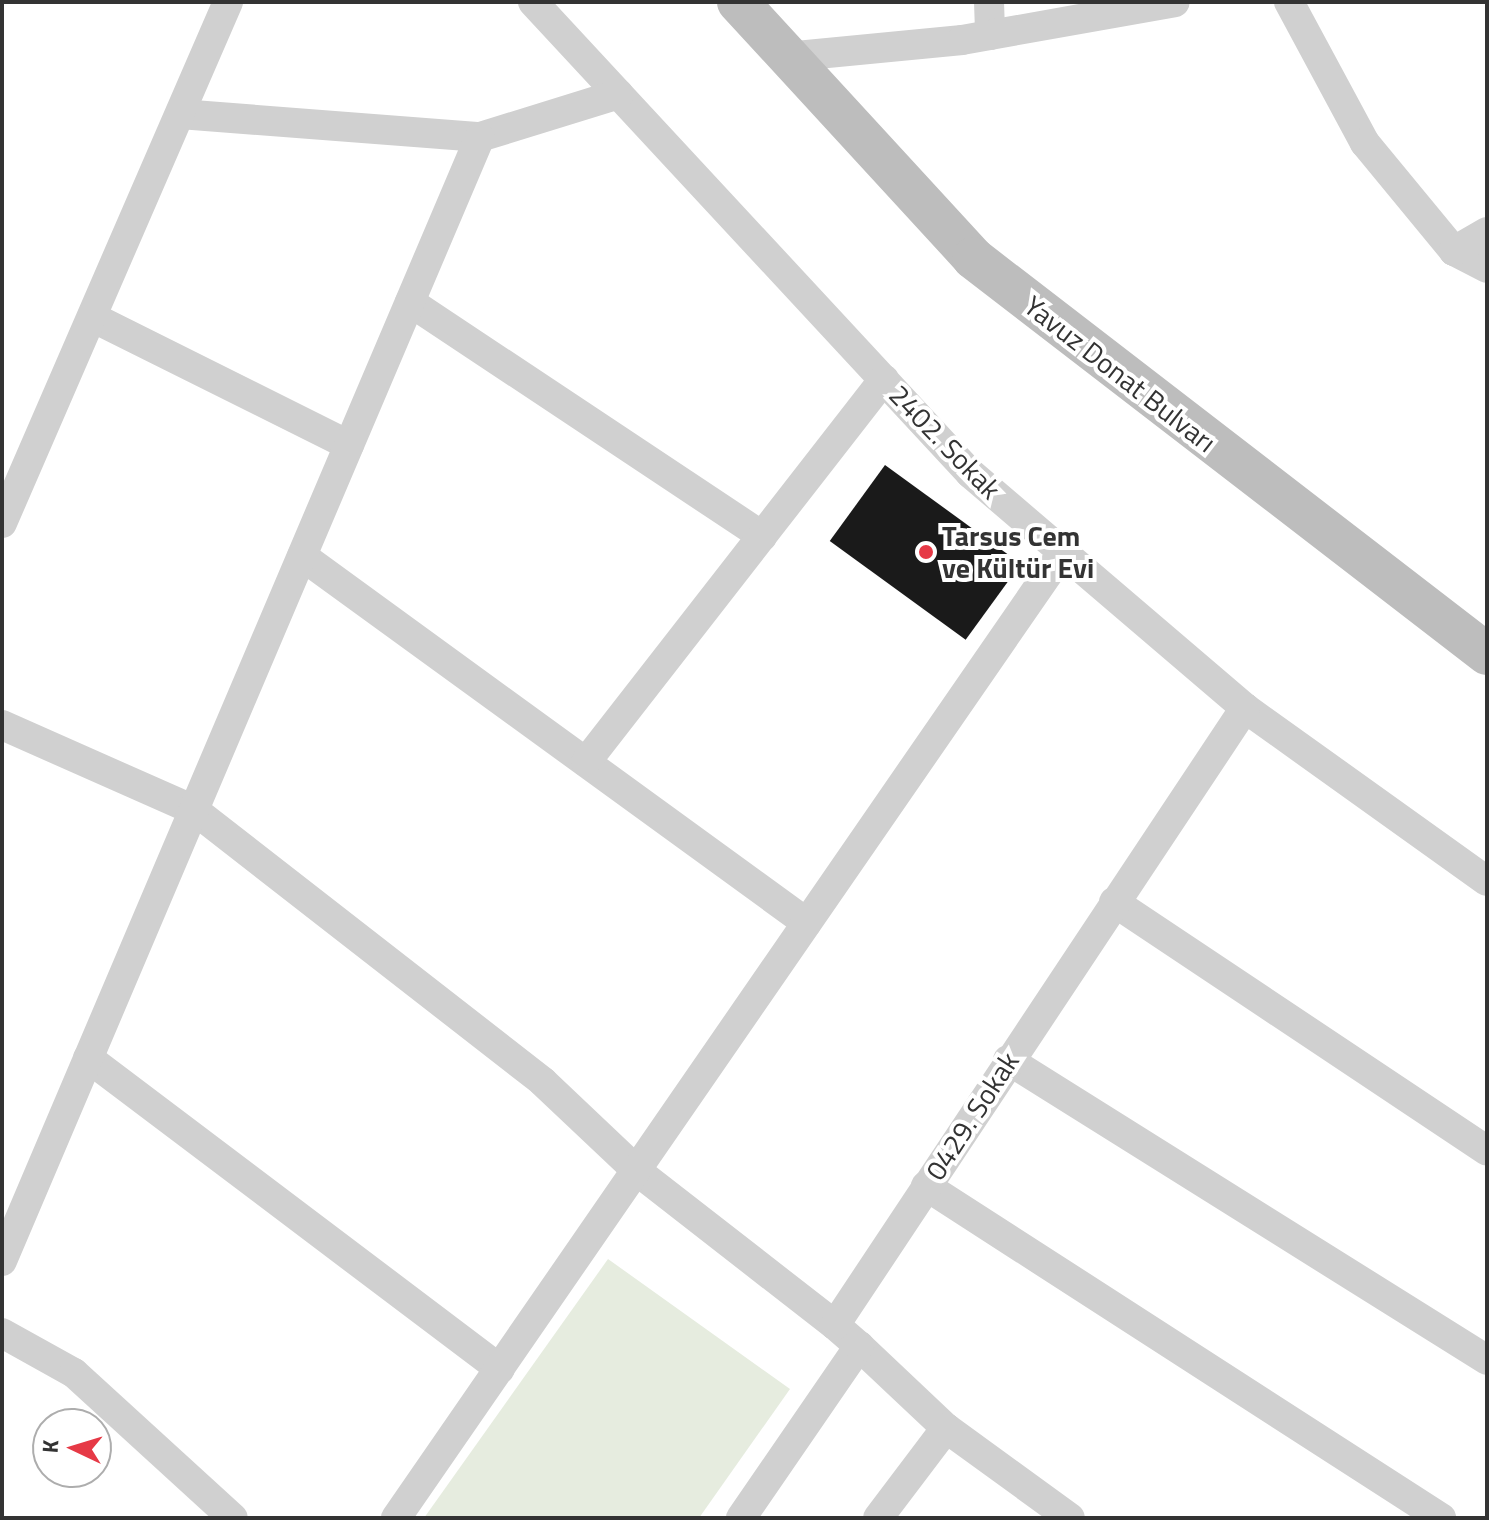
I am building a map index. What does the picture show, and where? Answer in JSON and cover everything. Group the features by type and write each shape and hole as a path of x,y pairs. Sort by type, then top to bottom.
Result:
{"street":[{"path":"2,523 228,2"},
{"name":"2402. Sokak","path":"533,2 970,473 1245,708 1487,881"},
{"name":"Yavuz Donat Bulvarı","path":"738,2 973,258 1487,654"},
{"path":"775,2 786,57 990,35 1175,2"},
{"path":"989,2 990,35"},
{"path":"1289,2 1365,143 1454,251 1487,268"},
{"path":"180,114 480,137 619,94"},
{"path":"2,1261 480,137"},
{"path":"1454,251 1487,232"},
{"path":"410,302 762,536"},
{"path":"92,317 349,445"},
{"path":"586,762 884,379"},
{"path":"396,1518 1063,552"},
{"path":"302,556 807,923"},
{"name":"0429. Sokak","path":"835,1325 1008,1060 1245,708"},
{"path":"2,725 194,810 543,1082 637,1171 835,1325 946,1428 1070,1518"},
{"path":"1114,902 1487,1151"},
{"path":"88,1058 500,1369"},
{"path":"1008,1060 1487,1360"},
{"path":"926,1186 1441,1518"},
{"path":"2,1333 74,1373 233,1518"},
{"path":"741,1518 859,1346"},
{"path":"878,1518 946,1428"}],"shaded area":[{"path":"608,1259 790,1389 699,1518 424,1518"}],"building":[{"name":"Tarsus Cem ve Kültür Evi","path":"885,465 1021,564 966,640 830,541"}],"place":[{"name":"Tarsus Cem ve Kültür Evi","path":"926,552"}]}
